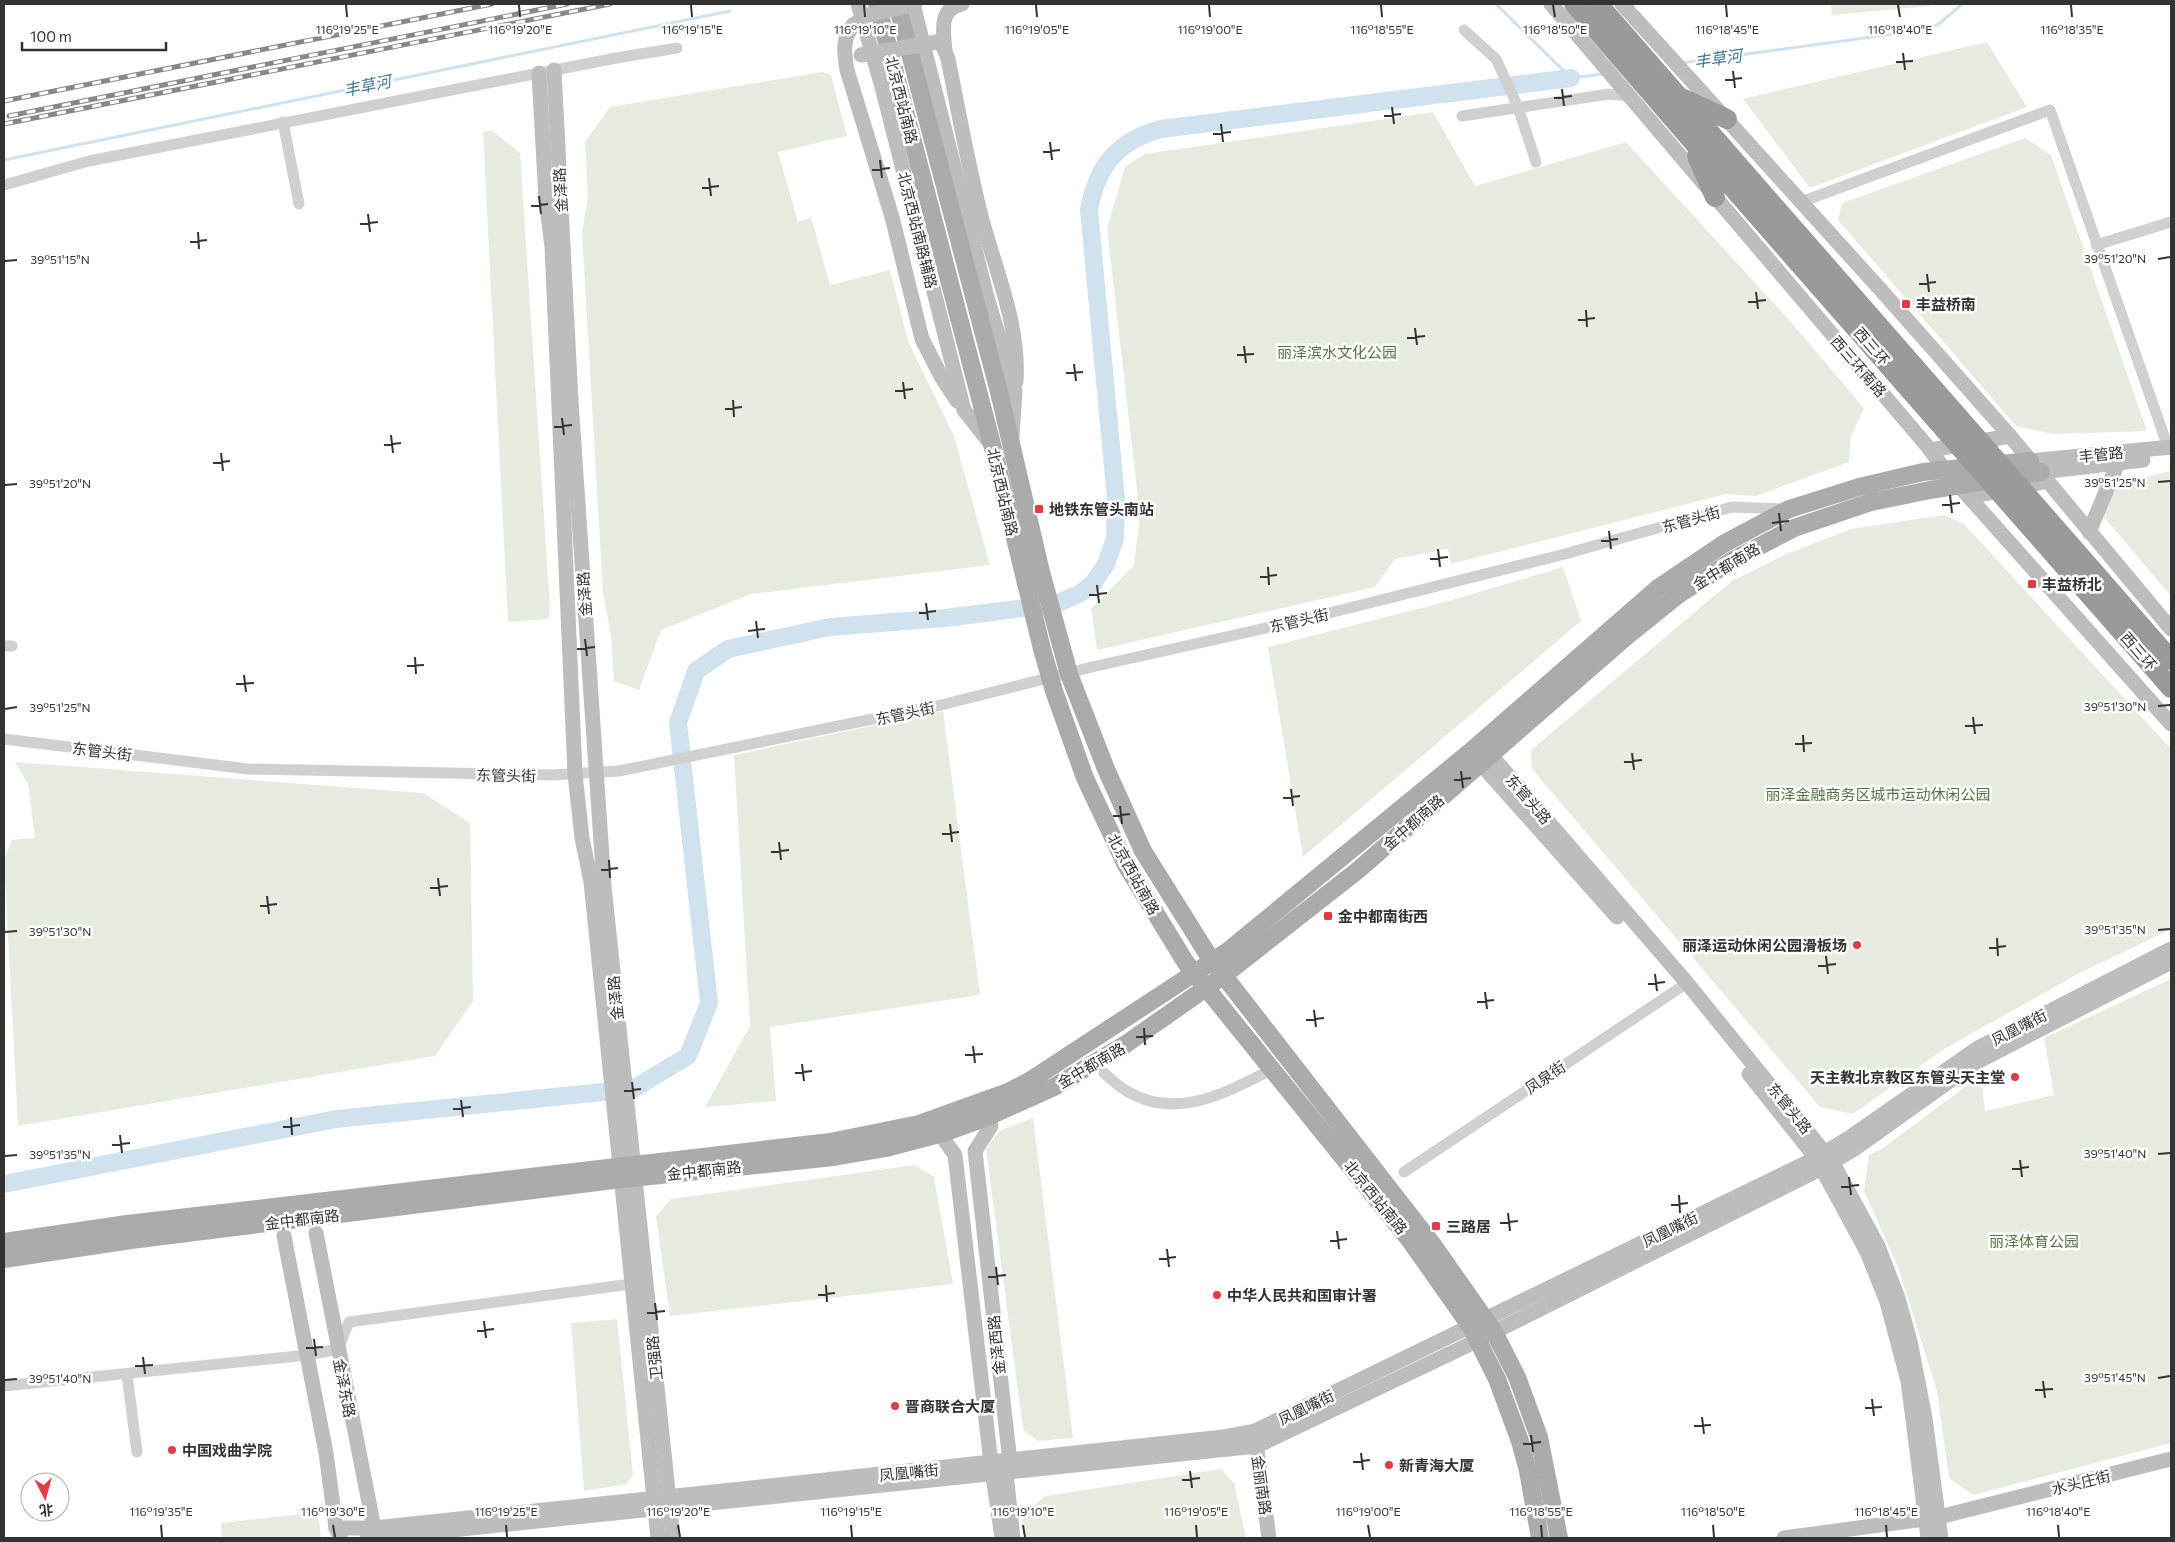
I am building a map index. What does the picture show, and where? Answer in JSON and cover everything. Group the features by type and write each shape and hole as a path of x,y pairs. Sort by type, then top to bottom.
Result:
{"highway":[{"name":"西三环","path":"1574,4 1623,71 1690,138 1746,189 2171,660"},
{"name":"西三环","path":"1598,4 1678,96 1746,189 2171,688"},
{"path":"1678,96 1727,119"},
{"path":"1690,138 1715,198"}],"main road":[{"name":"北京西站南路","path":"877,4 993,448 1041,646 1050,679 1085,778 1126,865 1194,974 1482,1329 1520,1441 1528,1471 1540,1538"},
{"name":"北京西站南路","path":"897,4 1011,445 1041,572 1069,674 1106,769 1143,851 1218,969 1433,1245 1482,1329 1520,1384 1539,1437 1559,1538"},
{"name":"金中都南路","path":"4,1242 136,1222 628,1171 834,1157 886,1148 943,1133 1014,1106 1054,1087 1126,1044 1206,988 1218,969 1239,943 1470,752 1658,588 1725,543 1789,509 1859,487 1922,472 1945,470 2039,471"},
{"name":"金中都南路","path":"4,1259 830,1142 887,1132 947,1115 999,1096 1031,1080 1194,974 1218,969 1324,899 1627,636 1678,596 1733,560 1794,528 1871,502 1964,491 2039,471"}],"street":[{"name":"北京西站南路辅路","path":"858,4 882,87 964,410 993,448"},
{"path":"964,410 942,378 922,339 892,217 846,66 843,46 847,33 853,25 869,16 914,4 987,297 1015,391"},
{"path":"962,4 954,5 946,12 941,46 979,209 1014,329 1017,359 1011,445"},
{"name":"西三环南路","path":"1551,4 1602,63 1623,71 1629,96 1931,450 1945,470 2171,724"},
{"path":"1622,4 2010,436 2171,629"},
{"path":"1464,30 1496,59 1518,108 1536,162"},
{"path":"846,66 852,59 861,55 941,46"},
{"path":"4,185 90,161 283,122 677,48"},
{"name":"金泽路","path":"554,70 571,401 614,1057"},
{"name":"金泽路","path":"539,73 546,199 552,246 575,774 582,838 592,882 628,1171"},
{"path":"1462,116 1609,94 1629,96"},
{"path":"1800,202 2050,110 2170,451"},
{"path":"283,122 299,204"},
{"path":"2096,245 2171,222"},
{"path":"1931,450 2010,436"},
{"name":"丰管路","path":"2039,471 2118,463 2170,451"},
{"name":"丰管路","path":"2039,471 2170,451"},
{"path":"2089,532 2118,463"},
{"name":"东管头街","path":"4,739 248,769 532,775 595,773 666,762 829,730 1239,633 1297,622 1565,554 1732,507 1789,509"},
{"name":"东管头路","path":"1485,758 1683,985 1824,1160 1867,1252 1887,1302 1908,1381 1932,1519 1941,1538"},
{"name":"凤凰嘴街","path":"1824,1160 1978,1048 2171,949"},
{"name":"凤凰嘴街","path":"338,1533 374,1533 1000,1468 1252,1439 1482,1329 1824,1160 1974,1063 2171,962"},
{"name":"凤泉街","path":"1404,1172 1683,985"},
{"path":"1104,1073 1126,1091 1147,1100 1175,1104 1198,1103 1229,1091 1273,1069"},
{"name":"金泽西路","path":"991,1126 975,1151 1000,1468 1002,1538"},
{"name":"金泽西路","path":"945,1141 955,1155 1000,1468 1013,1538"},
{"name":"卫强路","path":"628,1171 631,1284 662,1502 673,1538"},
{"name":"卫强路","path":"628,1171 662,1502 658,1538"},
{"name":"金泽东路","path":"316,1232 374,1533"},
{"name":"金泽东路","path":"284,1236 308,1354 338,1533"},
{"path":"4,1386 308,1354 338,1349 349,1322 631,1284"},
{"path":"127,1374 137,1452"},
{"name":"金丽南路","path":"1252,1439 1261,1538"},
{"name":"金丽南路","path":"1252,1439 1269,1538"},
{"name":"水头庄街","path":"1784,1538 1932,1519 2171,1459"},
{"name":"东管头路","path":"1928,1538 1932,1519"},
{"path":"362,1538 374,1533"}],"green space":[{"path":"1831,4 1931,4 1930,6 1832,15"},
{"path":"1987,42 2027,107 1810,188 1743,99"},
{"path":"822,72 831,75 847,136 778,152 798,222 811,217 830,285 890,270 908,341 954,436 990,565 751,594 661,630 639,690 614,681 611,636 603,593 582,233 588,195 585,142 610,107"},
{"name":"丽泽滨水文化公园","path":"1433,112 1475,186 1626,142 1790,321 1864,408 1851,436 1849,462 1756,496 1726,494 1451,564 1448,549 1395,559 1375,587 1097,650 1091,609 1134,565 1140,516 1107,228 1125,167 1145,154"},
{"path":"491,130 520,153 550,607 549,619 508,622 483,132"},
{"path":"2025,138 2051,155 2147,431 2053,434 2016,426 1838,220 1842,203"},
{"path":"2171,471 2171,596 2103,516 2114,484"},
{"name":"丽泽金融商务区城市运动休闲公园","path":"1944,515 1964,524 2171,749 2171,929 2076,975 1944,1049 1853,1114 1820,1107 1532,769 1531,750 1732,581 1784,555 1851,529"},
{"path":"1563,567 1581,621 1303,857 1268,647 1449,601"},
{"path":"943,711 980,995 770,1027 776,1101 705,1107 750,1026 734,755"},
{"path":"15,762 423,793 470,823 473,1001 435,1056 18,1126 4,860 12,840 35,838 28,784"},
{"name":"丽泽体育公园","path":"2171,979 2171,1443 1973,1495 1949,1478 1937,1391 1898,1267 1864,1191 1869,1155 1883,1148 1981,1075 1985,1111 2054,1095 2044,1038"},
{"path":"1033,1118 1073,1438 1038,1441 1024,1431 1022,1422 986,1149 999,1131"},
{"path":"915,1165 934,1177 953,1284 670,1316 656,1216 671,1199"},
{"path":"617,1319 633,1475 626,1484 584,1491 571,1323"},
{"path":"1221,1469 1234,1483 1246,1538 1027,1538 1022,1516 1045,1496"},
{"path":"318,1512 321,1538 222,1538 221,1523"}],"waterway":[{"name":"丰草河","path":"1496,4 1571,78 1603,74"},
{"name":"丰草河","path":"1681,63 1924,30 1939,24 1962,4"},
{"name":"丰草河","path":"4,160 730,11"},
{"path":"4,1184 336,1119 633,1089 688,1056 709,1003 678,723 696,671 728,649 830,627 945,618 1056,604 1081,593 1094,582 1106,564 1115,539 1116,499 1089,210 1097,180 1104,168 1121,148 1146,134 1161,129 1571,78"}],"railway":[{"path":"4,101 492,4"},
{"path":"9,116 567,4"},
{"path":"4,124 610,4"}],"place":[{"name":"丰益桥南","path":"1906,304"},
{"name":"地铁东管头南站","path":"1039,509"},
{"name":"丰益桥北","path":"2032,584"},
{"name":"金中都南街西","path":"1328,916"},
{"name":"丽泽运动休闲公园滑板场","path":"1857,945"},
{"name":"天主教北京教区东管头天主堂","path":"2015,1077"},
{"name":"三路居","path":"1436,1226"},
{"name":"中华人民共和国审计署","path":"1217,1295"},
{"name":"晋商联合大厦","path":"895,1406"},
{"name":"中国戏曲学院","path":"172,1450"},
{"name":"新青海大厦","path":"1389,1465"}]}
